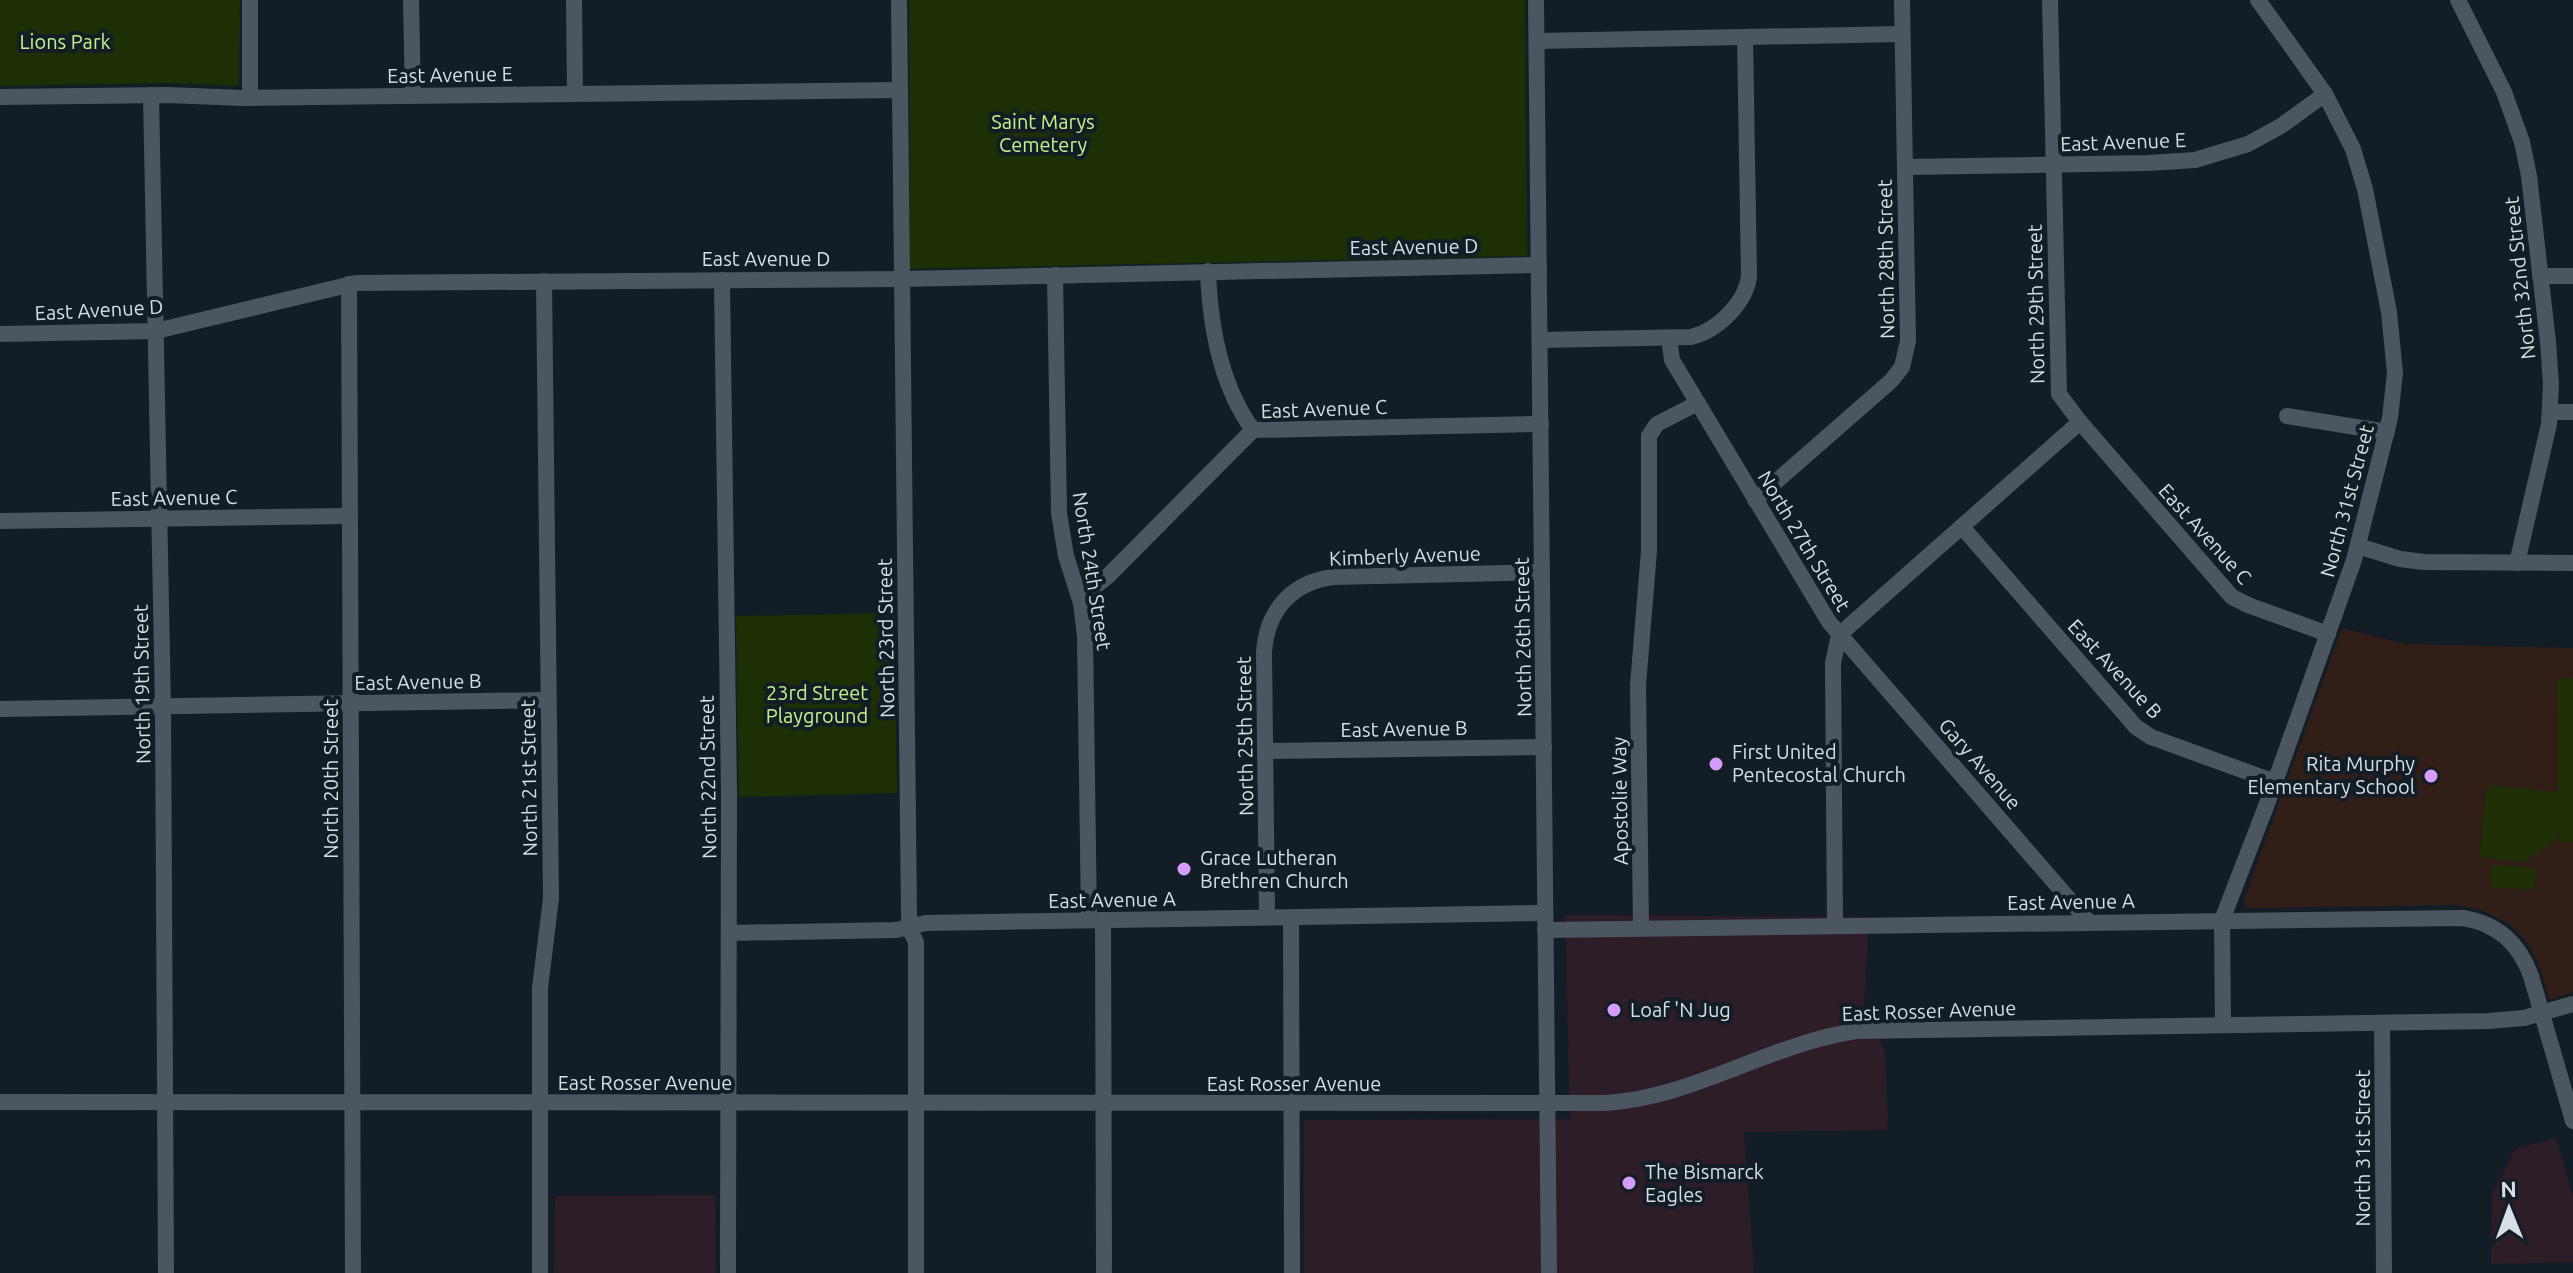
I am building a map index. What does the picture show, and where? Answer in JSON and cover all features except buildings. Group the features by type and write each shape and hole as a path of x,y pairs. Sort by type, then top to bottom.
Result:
{"street":[{"path":"250,0 250,98"},
{"path":"411,0 413,96"},
{"path":"574,0 575,93"},
{"name":"North 23rd Street","path":"899,0 909,928 916,942 916,1273"},
{"name":"North 26th Street","path":"1536,0 1549,1273"},
{"name":"North 28th Street","path":"1755,500 1891,381 1902,367 1908,341 1902,0"},
{"name":"North 29th Street","path":"2050,0 2056,384 2063,403 2080,422"},
{"name":"North 31st Street","path":"2223,1025 2222,920 2275,782 2358,546 2387,432 2395,373 2389,312 2362,175 2347,134 2325,94 2258,0"},
{"name":"North 32nd Street","path":"2458,0 2504,92 2522,142 2529,176 2551,368 2550,412 2544,452 2517,563"},
{"path":"1537,41 1902,34"},
{"path":"1540,340 1691,337 1708,331 1745,293 1749,268 1745,37"},
{"name":"East Avenue E","path":"0,97 151,95 250,98 900,90"},
{"name":"East Avenue E","path":"1905,167 2162,163 2213,156 2264,135 2325,94"},
{"name":"North 19th Street","path":"151,95 163,706 166,1273"},
{"name":"East Avenue D","path":"0,334 156,331 349,284 902,279 1539,265"},
{"path":"1208,271 1211,318 1218,349 1241,411 1253,430"},
{"name":"North 24th Street","path":"1055,275 1059,513 1085,636 1103,1103 1104,1273"},
{"path":"2540,276 2573,276"},
{"name":"North 22nd Street","path":"722,280 729,933 728,1273"},
{"name":"North 21st Street","path":"540,1273 540,988 551,898 544,281"},
{"name":"North 20th Street","path":"349,284 353,1273"},
{"name":"North 27th Street","path":"1669,338 1672,360 1839,635 1833,663 1835,925"},
{"name":"Apostolie Way","path":"1641,928 1639,673 1649,539 1650,431 1657,424 1698,403"},
{"path":"2550,412 2573,412"},
{"path":"2287,416 2387,432"},
{"path":"1839,635 2080,422"},
{"name":"East Avenue C","path":"2080,422 2232,597 2328,634"},
{"name":"East Avenue C","path":"1078,593 1093,588 1107,577 1253,430 1541,424"},
{"name":"East Avenue C","path":"0,521 349,516"},
{"name":"East Avenue B","path":"1963,528 2136,727 2151,737 2275,782"},
{"path":"2358,546 2400,559 2424,562 2573,563"},
{"name":"Kimberly Avenue","path":"1278,606 1296,589 1321,578 1542,572"},
{"name":"North 25th Street","path":"1267,917 1265,641 1278,606"},
{"name":"Gary Avenue","path":"1839,635 2088,921"},
{"name":"East Avenue B","path":"0,709 548,700"},
{"name":"East Avenue B","path":"1265,751 1544,747"},
{"name":"East Avenue A","path":"729,933 909,928 926,923 1267,917 1544,922 1641,928 2449,917 2477,920 2502,932 2522,954 2573,1121"},
{"path":"1291,917 1292,1273"},
{"name":"East Rosser Avenue","path":"0,1102 1547,1105 1621,1102 1655,1097 1711,1080 1807,1041 1856,1031 2489,1021 2542,1014 2573,1004"},
{"name":"North 31st Street","path":"2382,1023 2384,1273"}],"shaded area":[{"name":"Rita Murphy Elementary School","path":"2342,628 2405,644 2573,648 2573,992 2550,1000 2537,959 2524,939 2508,923 2479,909 2455,905 2248,908 2243,903"},
{"path":"1565,915 1869,917 1864,1009 1885,1051 1888,1130 1744,1132 1754,1273 1304,1273 1304,1120 1570,1119"},
{"path":"2556,1138 2573,1196 2573,1262 2491,1264 2492,1194 2515,1149"},
{"path":"715,1195 716,1273 554,1273 555,1196"}],"green space":[{"name":"Lions Park","path":"0,0 240,0 239,86 170,83 0,86"},
{"name":"Saint Marys Cemetery","path":"909,0 1525,0 1527,256 910,269"},
{"name":"23rd Street Playground","path":"894,613 897,793 739,797 736,616"},
{"path":"2573,678 2573,842 2559,842 2558,828 2556,840 2524,862 2479,857 2487,785 2558,792 2557,679"},
{"path":"2491,865 2537,868 2535,890 2490,887"}],"place":[{"name":"First United Pentecostal Church","path":"1716,764"},
{"name":"Rita Murphy Elementary School","path":"2431,776"},
{"name":"Grace Lutheran Brethren Church","path":"1184,869"},
{"name":"Loaf 'N Jug","path":"1614,1010"},
{"name":"The Bismarck Eagles","path":"1629,1183"}]}
